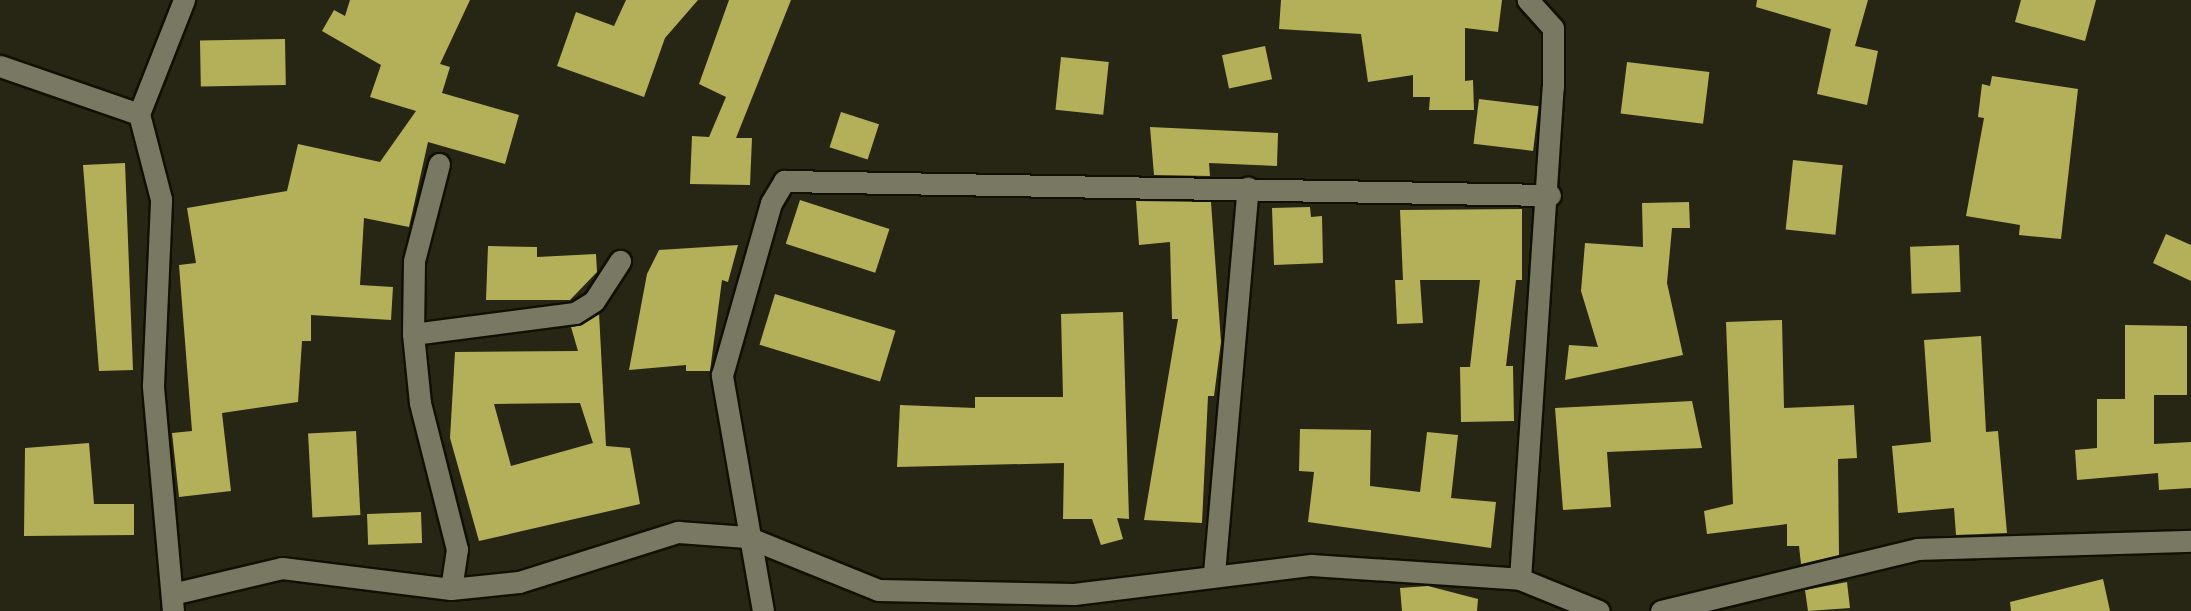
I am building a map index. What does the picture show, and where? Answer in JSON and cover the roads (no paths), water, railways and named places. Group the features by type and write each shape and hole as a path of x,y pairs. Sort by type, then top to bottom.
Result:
{"street":[{"path":"184,0 139,114 161,199 153,385 173,602 282,568 451,589 519,582 678,532 747,537 878,590 1074,594 1214,573 1311,565 1520,579 1599,611"},
{"path":"1520,579 1550,195 1553,28 1528,0"},
{"path":"0,66 139,114"},
{"path":"439,164 414,261 413,334 420,403 457,549 451,589"},
{"path":"763,611 747,537 722,375 771,203 784,181 1248,187 1550,195"},
{"path":"1214,573 1248,187"},
{"path":"413,334 575,313 594,300 620,261"},
{"path":"1661,611 1917,548 2191,541"}]}
